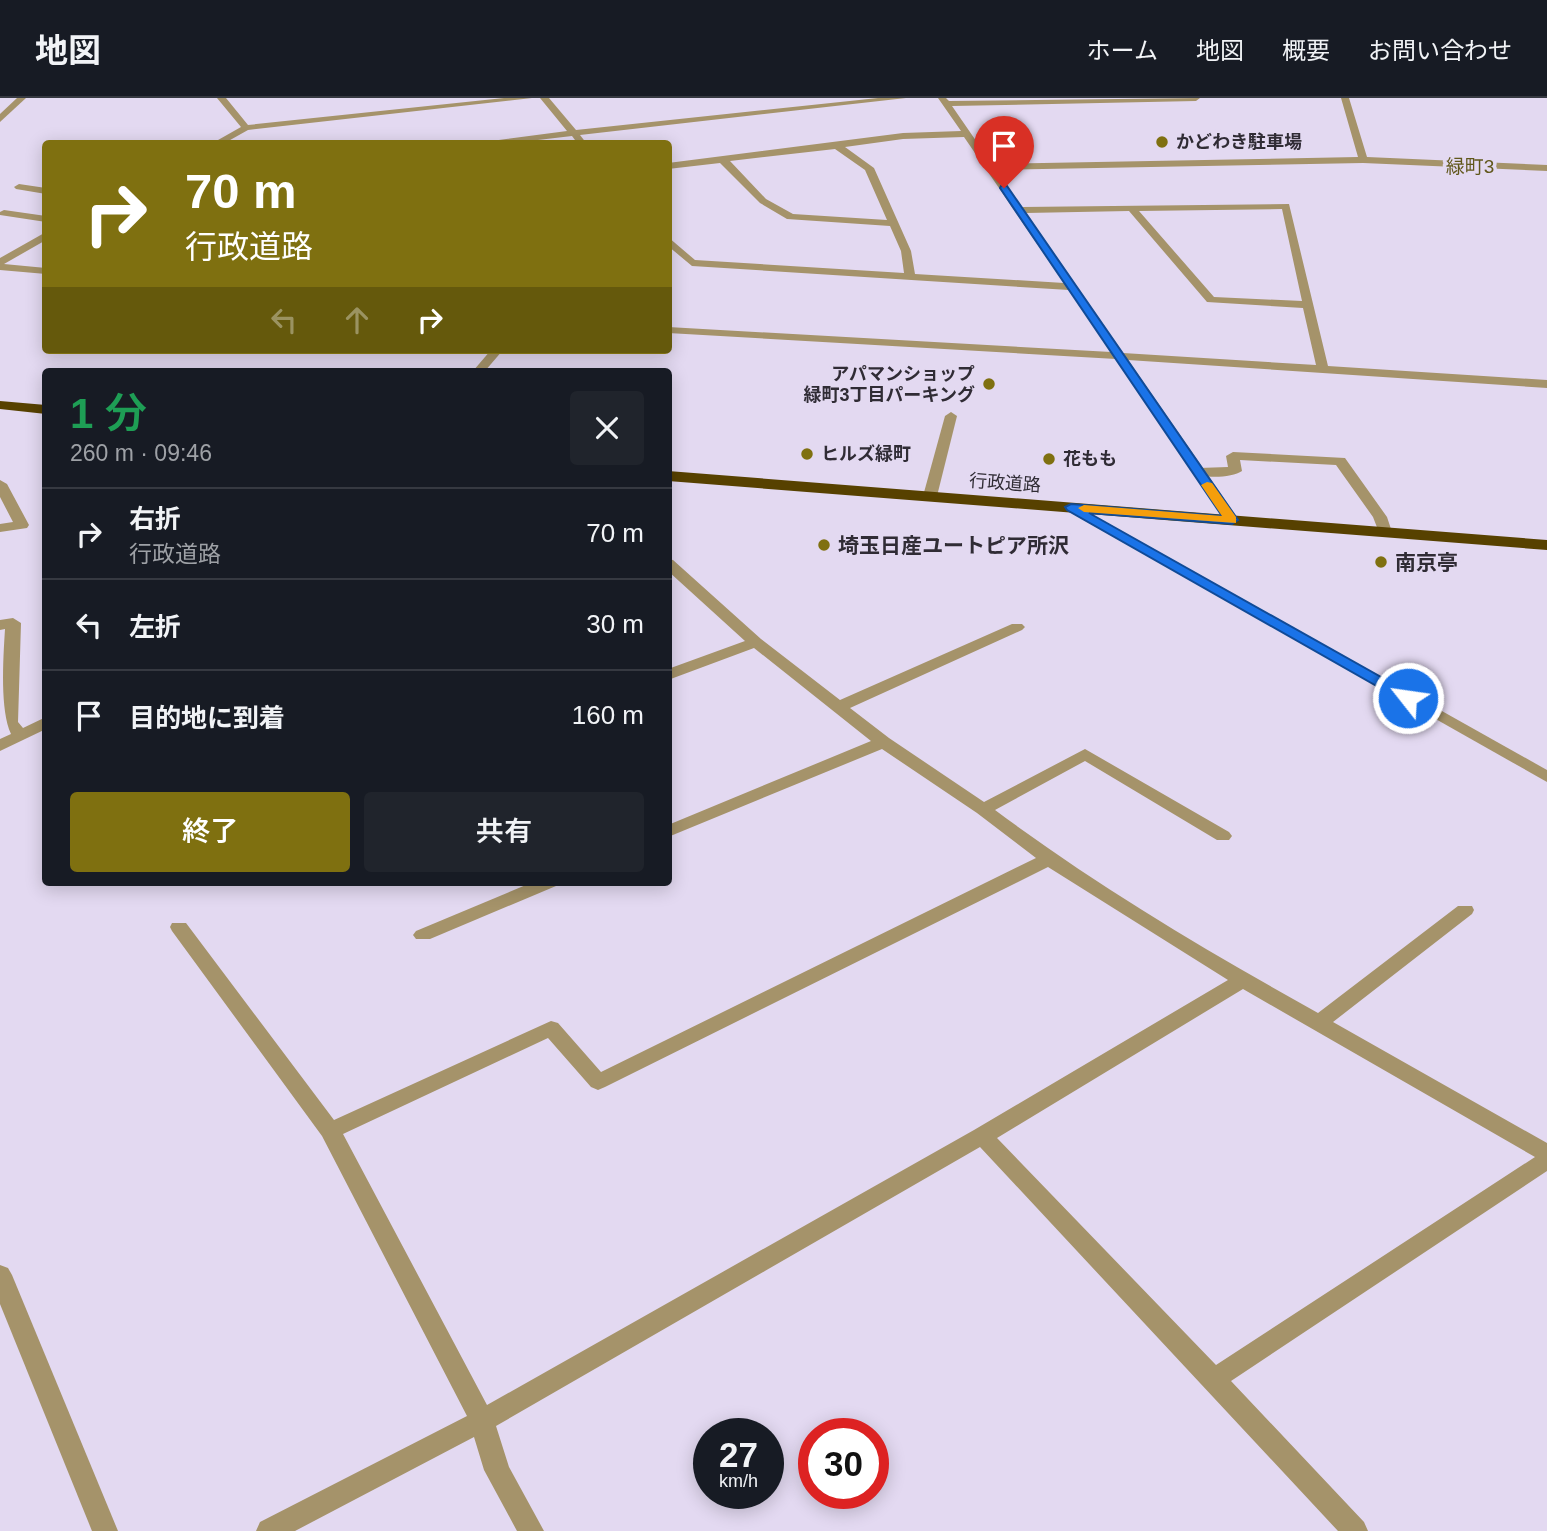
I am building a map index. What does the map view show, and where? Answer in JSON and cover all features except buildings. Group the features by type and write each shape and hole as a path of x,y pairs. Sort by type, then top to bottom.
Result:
{"highway":[{"path":"0,405 42,410"},
{"name":"行政道路","path":"672,476 1547,545"}],"street":[{"path":"0,119 22,98"},
{"path":"221,98 246,128"},
{"path":"223,140 246,128 528,98"},
{"path":"544,98 580,140"},
{"path":"507,140 902,98"},
{"path":"944,101 1196,98"},
{"path":"1345,98 1366,161"},
{"path":"944,101 1069,287 1232,520"},
{"path":"672,165 903,136 964,134"},
{"path":"837,145 869,168 906,251 910,277"},
{"path":"722,159 763,201 791,216 893,223"},
{"path":"989,167 1366,161 1547,168"},
{"path":"19,187 42,190"},
{"path":"1019,210 1286,206 1323,370"},
{"path":"1132,209 1211,300 1308,305"},
{"path":"4,214 42,219"},
{"path":"0,264 42,238"},
{"path":"672,244 692,263 1069,287"},
{"path":"0,264 42,270"},
{"path":"672,330 909,342 1323,370 1515,379 1547,384"},
{"path":"482,368 494,354"},
{"path":"930,496 951,416"},
{"path":"1199,472 1235,471 1233,456 1340,461 1380,516 1385,532"},
{"path":"0,484 22,525 0,528"},
{"path":"1071,507 1547,777"},
{"path":"672,567 756,642 838,707 1049,859 1243,980 1547,1153"},
{"path":"0,625 13,623 5,702 10,722 20,735"},
{"path":"838,707 1017,627"},
{"path":"672,674 756,642"},
{"path":"0,746 42,724"},
{"path":"672,830 883,741"},
{"path":"983,809 1085,754 1223,836"},
{"path":"330,1131 551,1028 598,1082 1049,859"},
{"path":"423,935 540,886"},
{"path":"1320,1023 1465,910"},
{"path":"179,927 330,1131 482,1421 497,1470 531,1531"},
{"path":"269,1531 482,1421 982,1136 1243,980"},
{"path":"982,1136 1355,1531"},
{"path":"1214,1379 1547,1160"},
{"path":"0,1275 105,1531"}],"slow traffic":[{"path":"1084,508 1232,520 1207,485"}],"place":[{"name":"かどわき駐車場","path":"1162,142"},
{"name":"アパマンショップ 緑町3丁目パーキング","path":"989,384"},
{"name":"ヒルズ緑町","path":"807,454"},
{"name":"花もも","path":"1049,459"},
{"name":"埼玉日産ユートピア所沢","path":"824,545"},
{"name":"南京亭","path":"1381,562"}],"district":[{"name":"緑町3","path":"1470,166"}],"route":[{"path":"1004,188 1069,287 1232,520 1071,507 1408,698"}]}
